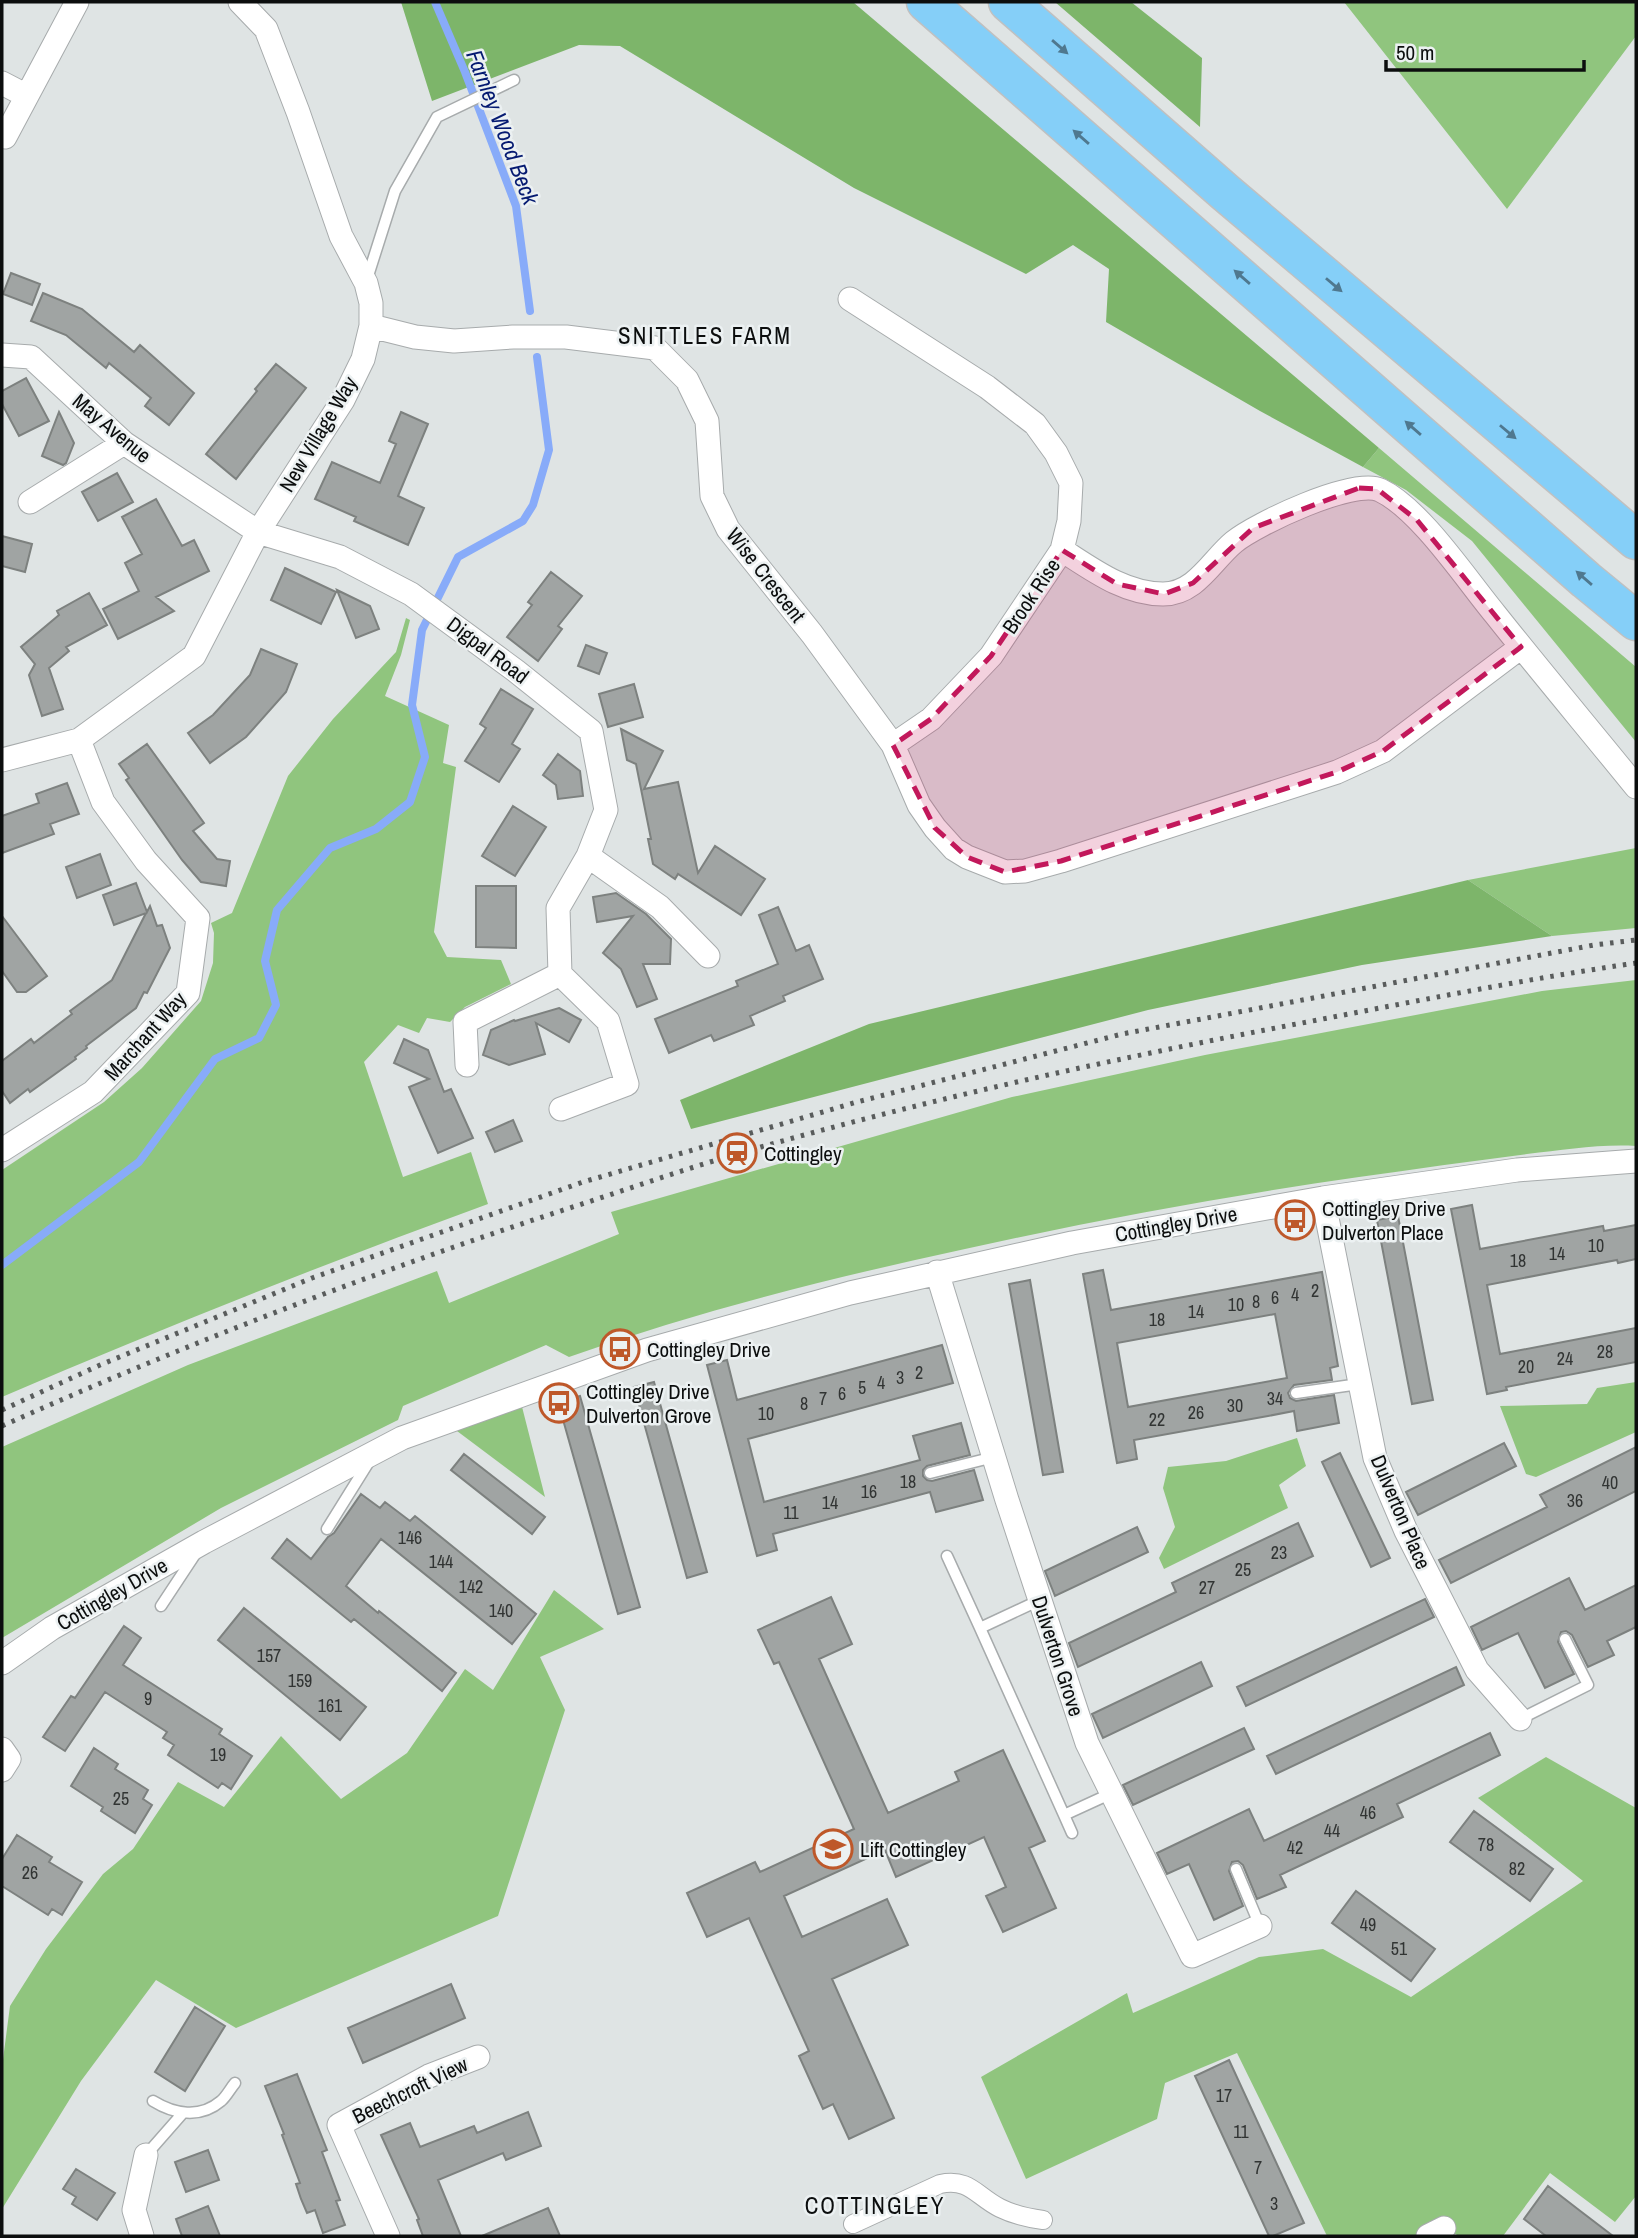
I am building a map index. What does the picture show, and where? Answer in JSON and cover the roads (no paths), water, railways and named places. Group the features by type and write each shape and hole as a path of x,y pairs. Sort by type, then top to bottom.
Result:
{"highway":[{"path":"926,2 1636,621"},
{"path":"1008,2 1226,193 1636,540"}],"street":[{"path":"5,137 77,2"},
{"name":"New Village Way","path":"2,760 79,740 194,656 258,532 343,400 363,359 371,326 371,303 366,283 341,236 266,29 240,2"},
{"path":"2,83 27,96"},
{"name":"Brook Rise","path":"850,299 987,387 1035,424 1056,453 1071,483 1069,521 1062,550 991,656 931,719 893,745"},
{"name":"Wise Crescent","path":"371,326 415,338 454,341 566,337 655,348 687,380 707,421 712,496 728,529 812,634 893,745 919,805 935,828 954,849 981,864 1006,872 1025,871 1348,767 1382,751 1521,648"},
{"name":"May Avenue","path":"2,355 31,357 124,443 258,532"},
{"path":"30,502 124,443"},
{"path":"1062,550 1117,584 1164,594 1193,583 1206,572 1216,558 1253,528 1339,491 1377,489 1395,499 1417,520 1636,787"},
{"name":"Digpal Road","path":"258,532 340,557 411,594 591,731 606,810 588,856 558,908 560,974"},
{"name":"Marchant Way","path":"2,1150 93,1092 188,993 198,918 146,861 103,802 79,740"},
{"path":"588,856 660,907 708,956"},
{"path":"467,1065 465,1022 560,974 608,1021 627,1084 561,1109"},
{"name":"Cottingley Drive","path":"2,1663 52,1628 204,1542 402,1438 647,1350 772,1313 937,1272 1072,1243 1323,1198 1517,1170 1636,1161"},
{"name":"Dulverton Place","path":"1323,1198 1375,1458 1406,1531 1477,1670 1520,1719"},
{"name":"Dulverton Grove","path":"937,1272 1087,1743 1192,1955 1260,1926"},
{"path":"2,1749 9,1759 2,1770"},
{"name":"Beechcroft View","path":"388,2236 339,2125 429,2076 478,2057"},
{"path":"142,2236 134,2210 146,2155"},
{"path":"853,2224 940,2184 953,2181 970,2186 998,2207 1021,2216 1044,2220"}],"lane":[{"path":"366,283 395,191 437,117 514,80"},
{"path":"1296,1393 1359,1384"},
{"path":"327,1529 375,1452"},
{"path":"930,1473 994,1457"},
{"path":"161,1606 204,1542"},
{"path":"947,1556 1072,1833"},
{"path":"980,1628 1040,1600"},
{"path":"1520,1719 1588,1685 1565,1639"},
{"path":"1064,1815 1112,1793"},
{"path":"1236,1869 1260,1926"},
{"path":"152,2101 167,2110 182,2114 200,2111 220,2102 235,2083"},
{"path":"146,2155 182,2114"}],"waterway":[{"name":"Farnley Wood Beck","path":"435,2 516,206 530,311"},
{"name":"Farnley Wood Beck","path":"2,1265 139,1162 215,1059 259,1038 276,1005 265,961 277,910 330,848 376,829 410,802 425,757 412,705 422,630 458,557 523,521 533,505 549,450 537,357"}],"railway":[{"path":"2,1410 100,1365 312,1278 583,1182 857,1102 1122,1034 1594,945 1636,940"},
{"path":"2,1426 145,1364 364,1279 682,1171 810,1133 1093,1065 1430,998 1636,963"}],"place":[{"name":"Cottingley","path":"737,1153"},
{"name":"Cottingley Drive Dulverton Place","path":"1295,1220"},
{"name":"Cottingley Drive","path":"620,1349"},
{"name":"Cottingley Drive Dulverton Grove","path":"559,1403"},
{"name":"Lift Cottingley","path":"833,1849"}],"district":[{"name":"SNITTLES FARM","path":"705,335"},
{"name":"COTTINGLEY","path":"875,2205"}]}
